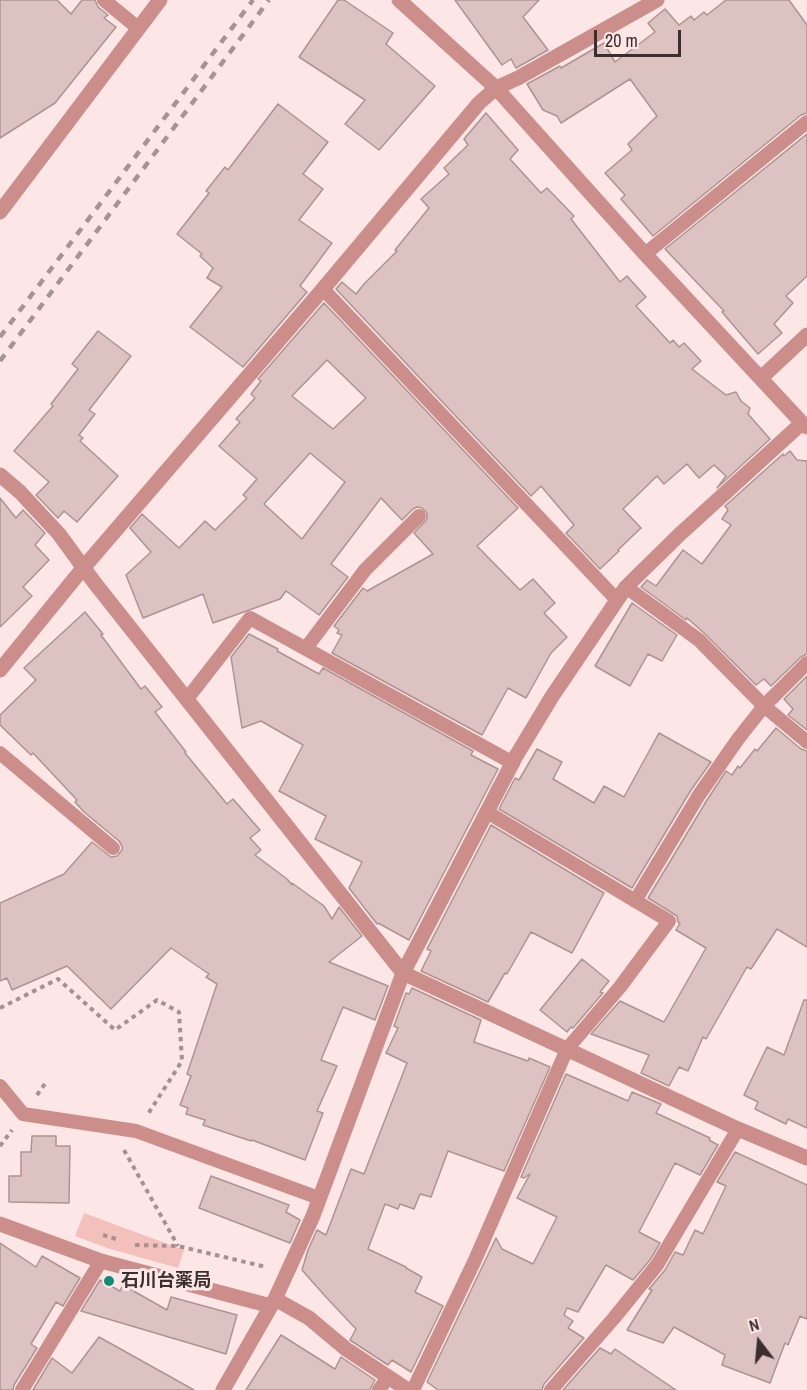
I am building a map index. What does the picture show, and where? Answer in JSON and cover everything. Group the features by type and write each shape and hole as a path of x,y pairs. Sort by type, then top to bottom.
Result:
{"street":[{"path":"0,212 160,0"},
{"path":"223,1390 273,1303 313,1216 403,973 513,763 551,698 622,593 679,535 804,425 645,254 496,88 399,0"},
{"path":"0,670 84,567 479,103 496,88 657,0"},
{"path":"760,378 807,335"},
{"path":"0,475 20,492 59,534 403,973 738,1129 807,1158"},
{"path":"0,1224 101,1261 273,1303 309,1318 384,1383 408,1390"}],"lane":[{"path":"104,0 138,28"},
{"path":"645,254 807,122"},
{"path":"322,289 622,593 699,640 764,706 807,742"},
{"path":"306,648 365,570 419,516"},
{"path":"187,699 250,618 513,763"},
{"path":"635,901 699,795 738,739 764,706 807,663"},
{"path":"0,753 113,848"},
{"path":"413,1390 475,1260 567,1049 620,987 669,921 488,812"},
{"path":"0,1086 23,1114 136,1131 319,1198"},
{"path":"551,1390 614,1318 657,1264 738,1129"},
{"path":"22,1390 101,1261"}],"path":[{"path":"0,1008 58,979 115,1030 157,1000 179,1012 182,1061 124,1151 178,1246"},
{"path":"103,1235 137,1245 178,1246 287,1272"}],"shaded area":[{"path":"84,1213 184,1250 178,1268 107,1248 75,1236"}],"building":[{"path":"0,0 57,0 71,14 82,0 95,0 98,7 108,15 104,18 116,27 55,103 0,138"},
{"path":"338,0 344,0 393,33 386,44 435,86 379,150 345,124 365,100 299,57"},
{"path":"455,0 539,0 523,17 548,50 516,68 511,59 502,65"},
{"path":"726,0 789,0 807,25 807,113 801,115 653,236 621,199 625,195 605,173 632,150 628,144 657,116 630,79 561,123 557,116 543,110 527,84 560,66 561,68 604,43 615,62 655,32 648,23 665,9 679,25 691,16 694,20 704,12 707,15"},
{"path":"278,104 328,142 303,174 323,189 299,220 332,243 300,286 307,292 243,367 190,327 222,287 207,278 213,268 200,256 202,254 177,234 209,193 206,191 225,167 228,170"},
{"path":"486,113 518,150 510,159 541,193 547,188 574,216 571,219 620,282 627,276 646,297 636,306 670,343 673,340 679,347 684,343 701,361 692,369 726,395 736,392 741,401 750,408 748,414 770,439 717,488 726,476 714,465 699,478 687,464 664,484 657,476 623,509 641,528 600,569 566,533 574,525 541,486 531,496 336,289 342,282 356,294 397,251 395,250 429,208 421,199 449,174 444,168 468,145 464,139"},
{"path":"807,134 807,276 786,296 793,303 774,324 782,333 758,354 722,312 724,311 665,249"},
{"path":"324,303 518,508 477,546 520,590 533,579 555,603 544,613 567,637 551,653 526,698 508,688 482,735 332,653 342,635 337,633 339,630 334,626 363,588 367,591 433,554 414,533 427,519 427,513 422,508 413,509 402,520 381,498 331,564 348,577 319,615 286,591 280,599 213,623 203,594 143,618 126,575 151,552 130,528 142,514 179,548 205,521 215,530 247,498 243,495 257,479 219,446 240,422 236,419 255,398 251,394 261,381 258,379","holes":["327,360 366,398 333,429 292,396","310,453 345,482 302,539 264,504"]},
{"path":"98,331 131,356 89,410 95,414 79,435 83,438 80,441 118,476 77,522 64,511 58,518 36,495 49,482 14,451 53,406 51,404 78,369 72,364"},
{"path":"790,451 797,460 807,461 807,654 771,686 764,679 756,685 687,618 686,620 641,587 647,580 656,586 683,550 702,564 731,525 722,519 728,510 725,506 783,454 784,456"},
{"path":"0,498 16,518 23,510 45,533 35,545 49,560 23,587 32,596 0,627"},
{"path":"632,603 677,635 662,661 648,654 630,686 595,666"},
{"path":"85,612 141,689 145,686 162,707 155,712 185,753 227,804 233,799 260,830 250,838 261,850 255,855 292,885 292,883 324,906 332,919 339,907 362,936 329,962 388,986 375,1020 343,1007 321,1060 337,1066 317,1111 323,1113 305,1160 203,1125 205,1120 186,1114 188,1108 180,1105 191,1076 187,1074 217,984 206,977 209,974 171,948 111,1009 67,966 12,990 7,978 0,981 0,903 64,874 92,842 111,857 117,856 122,850 119,841 84,812 75,802 77,800 33,753 31,755 0,725 0,715 36,680 24,668"},
{"path":"249,634 319,674 323,668 473,751 471,755 498,769 409,940 377,924 349,888 362,862 315,839 326,816 279,791 303,745 261,721 242,728 231,657"},
{"path":"807,676 807,730 788,715 793,709 784,699"},
{"path":"776,728 801,749 807,751 807,947 777,929 751,969 747,967 706,1039 703,1037 688,1071 679,1067 669,1086 641,1073 649,1055 591,1034 620,1001 664,1022 706,948 676,930 680,923 677,916 648,898 726,771 732,775 755,749 757,751"},
{"path":"659,733 711,762 691,790 632,888 499,809 515,778 519,780 537,749 562,762 553,779 594,803 604,786 624,797"},
{"path":"491,825 604,893 572,953 531,932 488,1002 421,971 431,951 427,949"},
{"path":"582,959 609,981 600,992 603,993 567,1032 540,1010"},
{"path":"412,988 481,1020 474,1042 528,1061 529,1058 550,1067 504,1171 448,1151 431,1197 420,1194 414,1209 400,1204 398,1209 385,1204 368,1249 422,1277 415,1292 443,1306 411,1372 392,1360 388,1365 350,1340 356,1329 302,1270 317,1230 326,1235 351,1169 364,1174 407,1063 386,1053 398,1028 394,1026 406,993 409,994"},
{"path":"804,1000 807,1000 807,1128 788,1119 786,1124 755,1109 758,1102 744,1095 767,1047 784,1055"},
{"path":"566,1074 628,1101 632,1092 661,1104 656,1113 710,1138 709,1140 718,1145 700,1175 675,1163 639,1232 660,1243 650,1260 633,1280 606,1265 578,1312 567,1308 564,1315 573,1321 568,1328 584,1338 544,1384 542,1390 438,1390 427,1382 496,1238 502,1249 533,1264 557,1217 517,1198 530,1174 524,1178 521,1177"},
{"path":"32,1136 56,1136 56,1146 70,1146 69,1203 9,1202 9,1176 21,1176 21,1152 31,1152"},
{"path":"735,1152 807,1185 807,1319 800,1316 788,1345 785,1343 770,1383 722,1365 725,1355 674,1327 663,1343 627,1330 652,1290 649,1289 665,1270 675,1252 683,1255 695,1230 703,1234 726,1186 717,1182"},
{"path":"211,1176 289,1205 286,1212 300,1220 290,1243 199,1208"},
{"path":"0,1243 36,1267 42,1256 80,1278 63,1306 56,1302 31,1344 37,1348 13,1390 0,1390"},
{"path":"100,1280 120,1291 123,1285 167,1310 171,1297 237,1315 226,1354 81,1311"},
{"path":"281,1335 335,1369 341,1357 375,1380 370,1390 246,1390"},
{"path":"99,1337 194,1390 33,1390 52,1358 72,1373"},
{"path":"600,1348 611,1354 615,1349 676,1390 563,1390"}],"railway":[{"path":"0,337 253,0"},
{"path":"0,361 269,0"}],"place":[{"name":"石川台薬局","path":"109,1281"}]}
